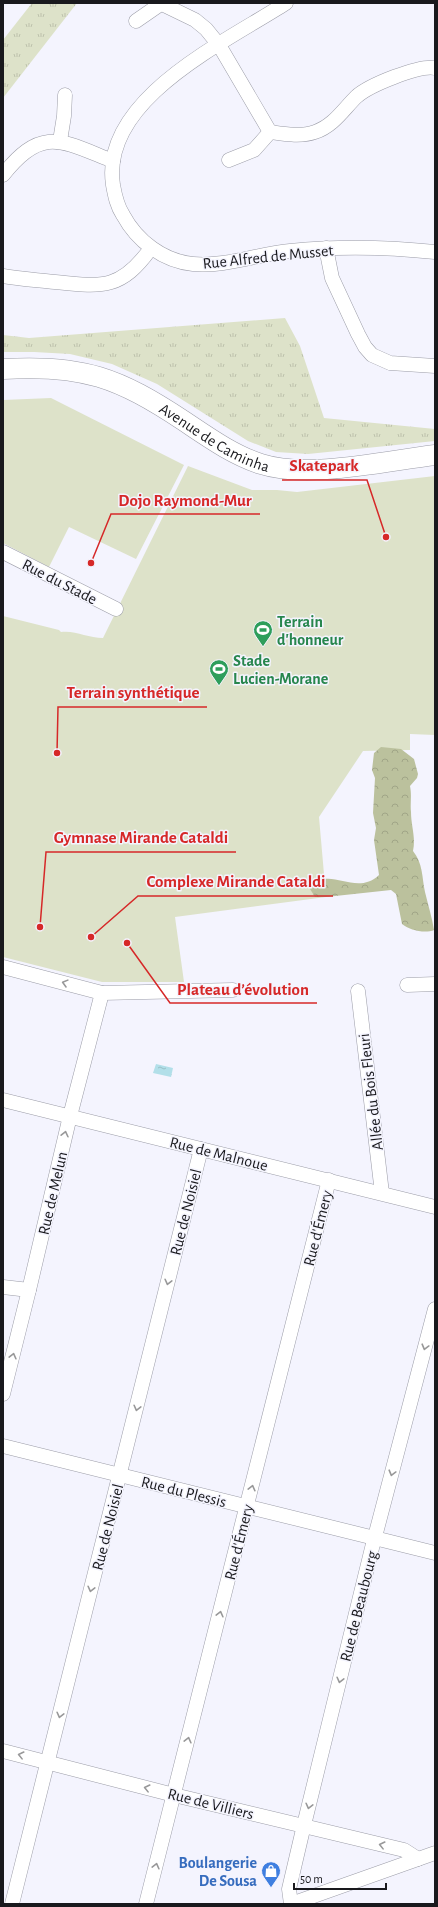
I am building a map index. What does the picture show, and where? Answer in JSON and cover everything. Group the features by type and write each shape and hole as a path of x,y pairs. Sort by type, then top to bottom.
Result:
{"street":[{"name":"Rue Alfred de Musset","path":"286,3 219,45 172,77 141,105 122,132 113,161 113,183 120,209 135,233 151,248 181,262 203,264 288,251 326,248 405,249 435,252"},
{"path":"136,21 162,4 194,20 206,29 219,45 270,132"},
{"path":"270,132 302,135 315,132 331,123 364,91 417,69 428,67 435,68"},
{"path":"60,141 64,116 65,95"},
{"path":"229,160 254,150 270,132"},
{"path":"3,175 15,160 29,148 45,142 60,141 113,161"},
{"path":"3,276 87,285 109,284 133,270 151,248"},
{"path":"326,248 332,278 358,334 365,347 372,355 381,361 390,363 435,366"},
{"name":"Avenue de Caminha","path":"3,361 50,360 84,364 102,369 127,378 159,395 244,448 260,456 280,460 315,461 435,447"},
{"name":"Avenue de Caminha","path":"3,369 64,369 90,374 114,381 153,401 232,451 260,464 274,468 314,469 435,455"},
{"name":"Rue du Stade","path":"3,552 116,609"},
{"path":"3,967 102,993 233,990"},
{"path":"407,985 435,984"},
{"name":"Allée du Bois Fleuri","path":"358,991 382,1193"},
{"name":"Rue de Melun","path":"3,1394 30,1290 70,1116 102,993"},
{"name":"Rue de Malnoue","path":"3,1100 435,1207"},
{"name":"Rue de Noisiel","path":"12,1904 201,1149"},
{"name":"Rue d'Émery","path":"146,1904 329,1180"},
{"path":"3,1287 30,1290"},
{"name":"Rue de Beaubourg","path":"291,1904 289,1889 304,1825 375,1539 435,1309"},
{"name":"Rue du Plessis","path":"3,1446 435,1553"},
{"name":"Rue de Villiers","path":"3,1751 404,1850 418,1858"},
{"path":"291,1904 435,1853"}],"green space":[{"path":"32,3 77,3 3,98 3,40"},
{"path":"285,318 300,346 324,418 435,429 435,441 308,454 276,452 248,441 157,384 112,364 70,354 3,352 3,335 29,338"},
{"path":"51,398 184,465 136,559 69,527 49,567 3,543 3,400"},
{"name":"Stade Lucien-Morane","path":"188,466 252,490 297,492 435,476 435,735 410,734 410,750 363,751 319,817 326,897 175,917 184,982 102,982 3,957 3,616 59,630 61,632 71,632 103,638"},
{"path":"381,747 401,749 414,759 418,774 417,778 410,786 411,817 414,841 413,851 419,860 422,871 425,892 434,930 426,932 417,931 402,924 396,894 391,890 315,897 310,889 317,882 325,879 360,883 370,881 379,875 374,840 376,828 373,813 375,778 372,770 374,753"}],"water":[{"path":"156,1064 173,1068 171,1077 153,1073"}],"place":[{"name":"Skatepark","path":"386,537"},
{"name":"Dojo Raymond-Mur","path":"91,563"},
{"name":"Terrain d'honneur","path":"263,647"},
{"name":"Stade Lucien-Morane","path":"219,686"},
{"name":"Terrain synthétique","path":"57,753"},
{"name":"Gymnase Mirande Cataldi","path":"40,927"},
{"name":"Complexe Mirande Cataldi","path":"91,937"},
{"name":"Plateau d’évolution","path":"127,943"},
{"name":"Boulangerie De Sousa","path":"271,1888"}]}
